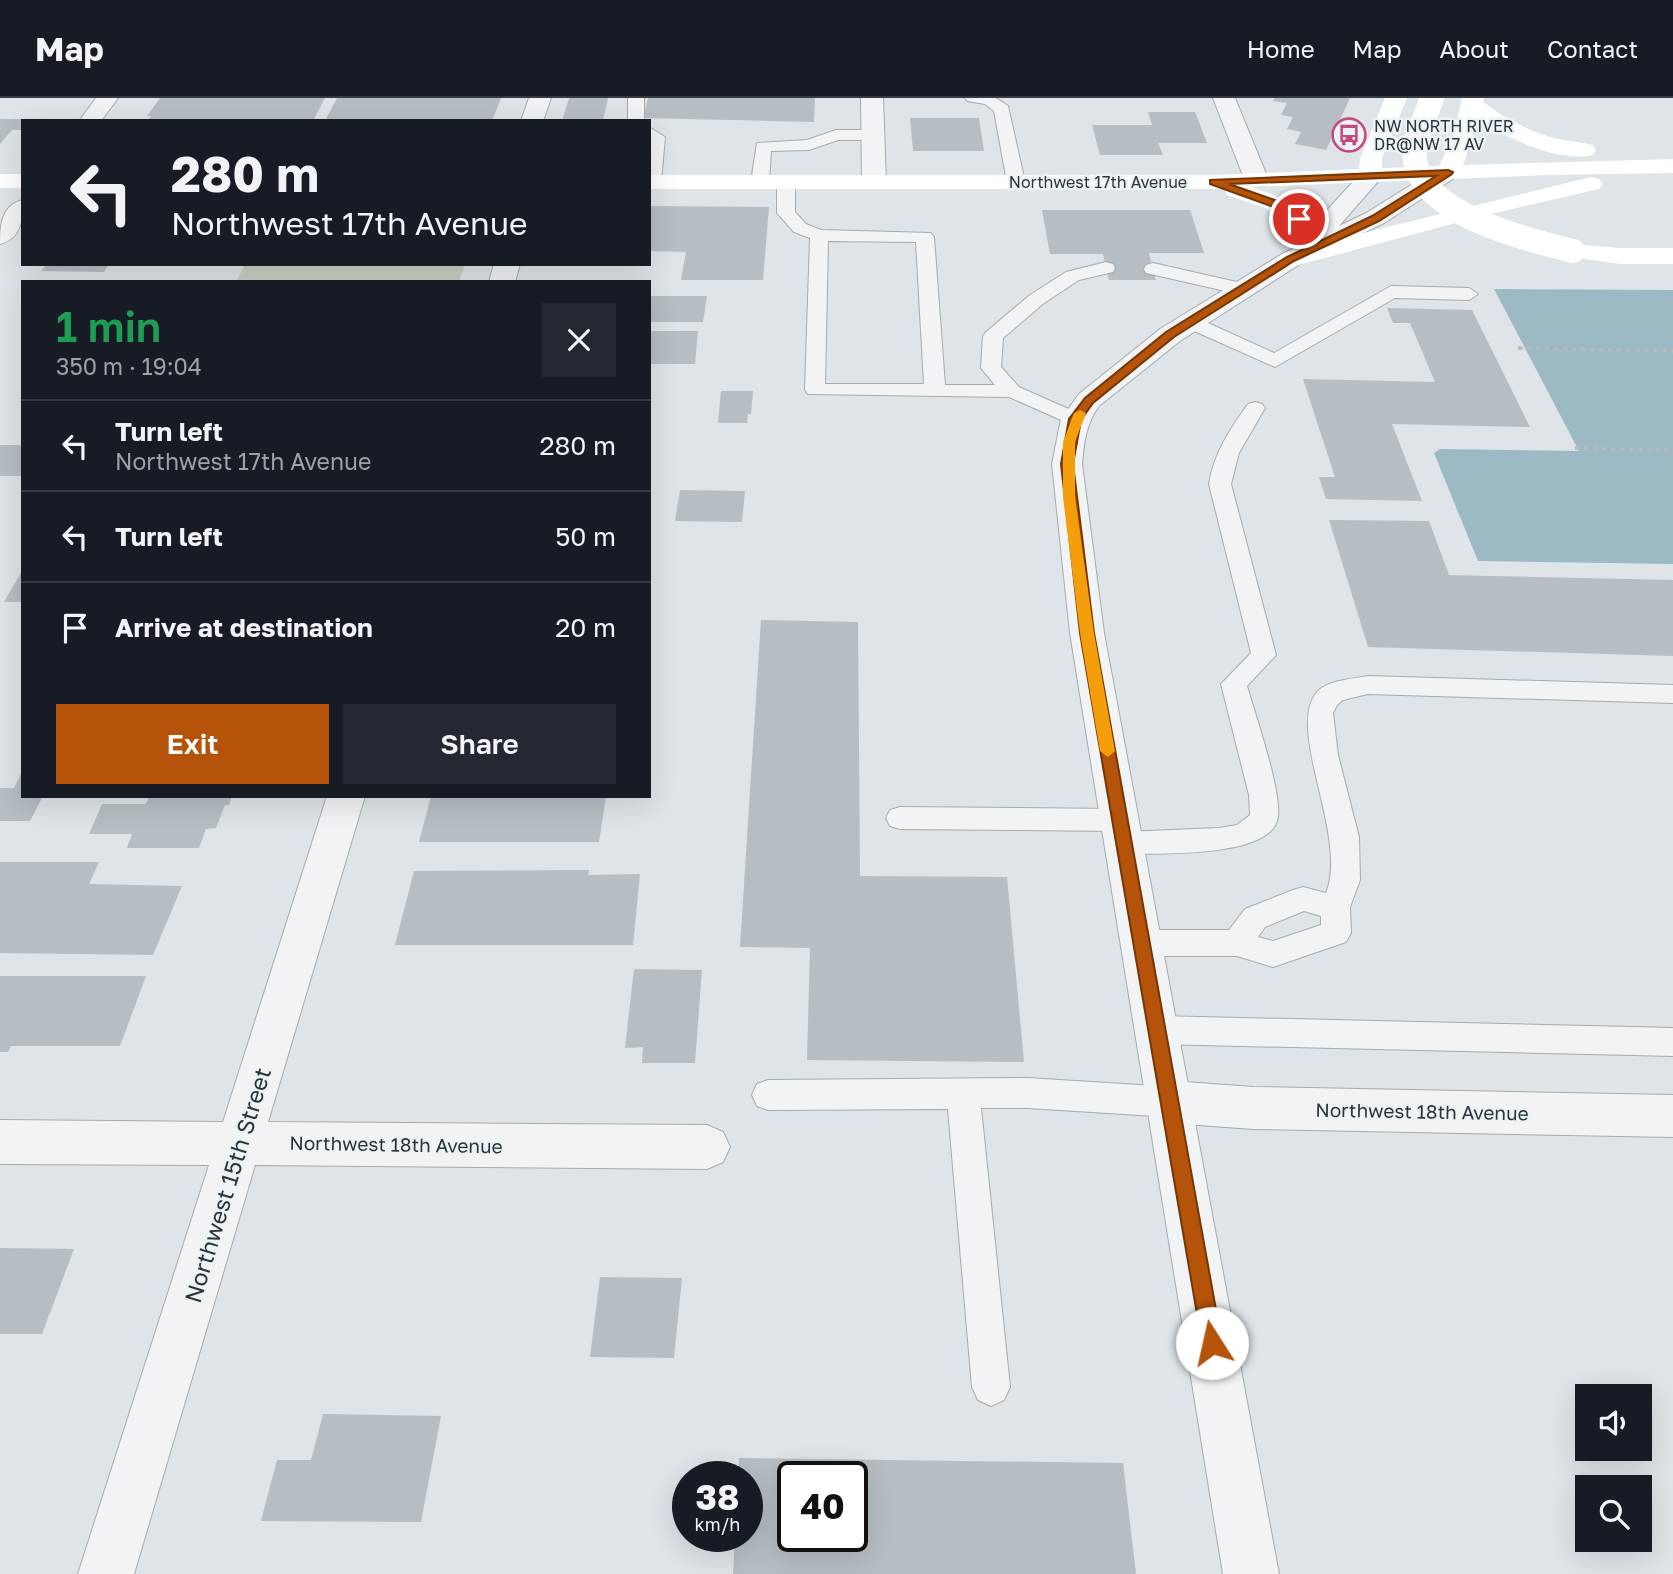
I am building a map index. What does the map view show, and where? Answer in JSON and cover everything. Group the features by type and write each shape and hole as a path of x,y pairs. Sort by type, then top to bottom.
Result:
{"main road":[{"path":"1370,177 1371,158 1396,98"},
{"path":"1432,98 1415,155 1416,169 1427,185 1444,200 1487,225 1573,251 1620,256 1673,256"},
{"path":"1448,172 1464,136 1472,101 1504,127 1538,143 1576,150 1614,151 1673,166"},
{"name":"Northwest 17th Avenue","path":"651,182 1214,182 1673,166"},
{"path":"1290,259 1535,196 1673,166"},
{"path":"0,181 21,181"},
{"path":"1214,182 1290,211 1299,219 1310,243"}],"street":[{"path":"91,119 107,98"},
{"path":"533,119 540,98"},
{"path":"872,98 874,183"},
{"path":"1224,98 1257,181"},
{"path":"1290,259 1375,218 1448,172"},
{"path":"1251,1574 1171,1102 1087,633 1069,497 1068,453 1075,419 1089,400 1129,366 1190,322 1290,259 1310,243 1370,177"},
{"path":"0,237 21,211"},
{"name":"Northwest 15th Street","path":"106,1574 345,798"},
{"name":"Northwest 18th Avenue","path":"1171,1102 1253,1108 1673,1116"},
{"name":"Northwest 18th Avenue","path":"0,1142 707,1147"}],"lane":[{"path":"636,98 636,119"},
{"path":"988,99 1002,109 1005,117 1016,182"},
{"path":"651,133 657,137 651,176"},
{"path":"760,182 763,146 809,145 836,135 873,135"},
{"path":"786,183 786,213 800,229 819,235 925,237 935,391"},
{"path":"819,235 815,390 1012,391"},
{"path":"1075,419 1012,391 991,368 993,336 1037,299 1073,276 1106,268"},
{"path":"1153,269 1243,289"},
{"path":"1190,322 1275,361 1391,292 1469,294"},
{"path":"900,818 1219,839 1244,835 1264,819 1263,795 1234,684 1264,655 1220,484 1222,468 1235,436 1255,408"},
{"path":"1143,943 1237,943 1273,954 1336,933 1335,907 1346,880 1345,837 1325,755 1320,713 1326,699 1335,692 1368,685 1673,694"},
{"path":"1237,943 1255,918 1303,900 1335,907"},
{"path":"1158,1030 1673,1042"},
{"path":"768,1095 1042,1093 1171,1102"},
{"path":"963,1094 991,1387"}],"path":[{"path":"1518,348 1673,351"},
{"path":"1575,448 1673,450"}],"green space":[{"path":"244,266 464,266 459,280 237,280"}],"water":[{"path":"1494,289 1673,290 1673,564 1478,561 1434,453 1440,449 1579,451"}],"building":[{"path":"160,98 325,98 314,119 149,119 151,116 147,116"},
{"path":"337,98 501,98 493,119 326,119"},
{"path":"569,98 608,98 603,119 563,119"},
{"path":"648,98 815,98 814,122 643,118"},
{"path":"1275,98 1350,98 1326,150 1295,144 1301,132 1287,129 1293,117 1281,115 1287,103 1273,101"},
{"path":"1148,112 1195,112 1207,143 1158,143 1163,155 1100,155 1092,125 1152,125"},
{"path":"910,118 979,118 984,151 913,151"},
{"path":"0,119 21,119 21,130 12,130 0,144"},
{"path":"651,206 769,207 763,280 681,280 686,252 651,251"},
{"path":"1042,210 1190,210 1204,253 1149,253 1156,280 1109,280 1103,254 1050,254"},
{"path":"45,266 108,266 104,272 41,271"},
{"path":"651,296 707,296 703,322 651,322"},
{"path":"1387,308 1472,310 1530,427 1392,424 1422,501 1326,499 1319,477 1335,477 1303,379 1435,382 1410,323 1393,323"},
{"path":"651,331 698,331 695,364 651,364"},
{"path":"721,391 753,391 751,414 748,414 747,423 718,423"},
{"path":"0,445 21,445 21,476 0,476"},
{"path":"680,490 745,491 742,522 675,521"},
{"path":"1329,520 1429,521 1449,575 1673,580 1673,656 1368,647"},
{"path":"21,572 21,602 4,602"},
{"path":"761,620 858,622 860,876 1007,877 1024,1062 807,1060 810,948 740,947"},
{"path":"21,774 21,798 42,798 30,821 0,821 0,788 14,788"},
{"path":"148,798 231,798 229,805 225,805 216,828 206,829 199,848 127,848 132,834 89,834 102,804 146,804"},
{"path":"430,798 606,798 599,842 419,842"},
{"path":"0,862 99,862 89,884 182,886 153,955 0,953"},
{"path":"589,870 588,875 640,874 633,945 395,945 414,871"},
{"path":"634,969 702,970 695,1063 642,1063 643,1047 625,1048"},
{"path":"0,976 146,976 120,1046 11,1046 8,1052 0,1052"},
{"path":"0,1248 74,1249 42,1334 0,1334"},
{"path":"600,1277 682,1278 674,1358 590,1357"},
{"path":"323,1414 441,1416 421,1522 261,1521 277,1460 311,1460"},
{"path":"739,1458 1123,1463 1136,1574 733,1574 734,1552 763,1552 763,1461 739,1461"}],"slow traffic":[{"path":"1080,413 1075,419 1069,442 1069,497 1087,633 1108,751"}],"place":[{"name":"NW NORTH RIVER DR@NW 17 AV","path":"1349,135"}],"route":[{"path":"1212,1343 1087,633 1076,558 1067,464 1075,419 1089,400 1129,366 1170,335 1290,259 1375,218 1413,197 1448,172 1214,182 1279,205 1299,219"}]}
